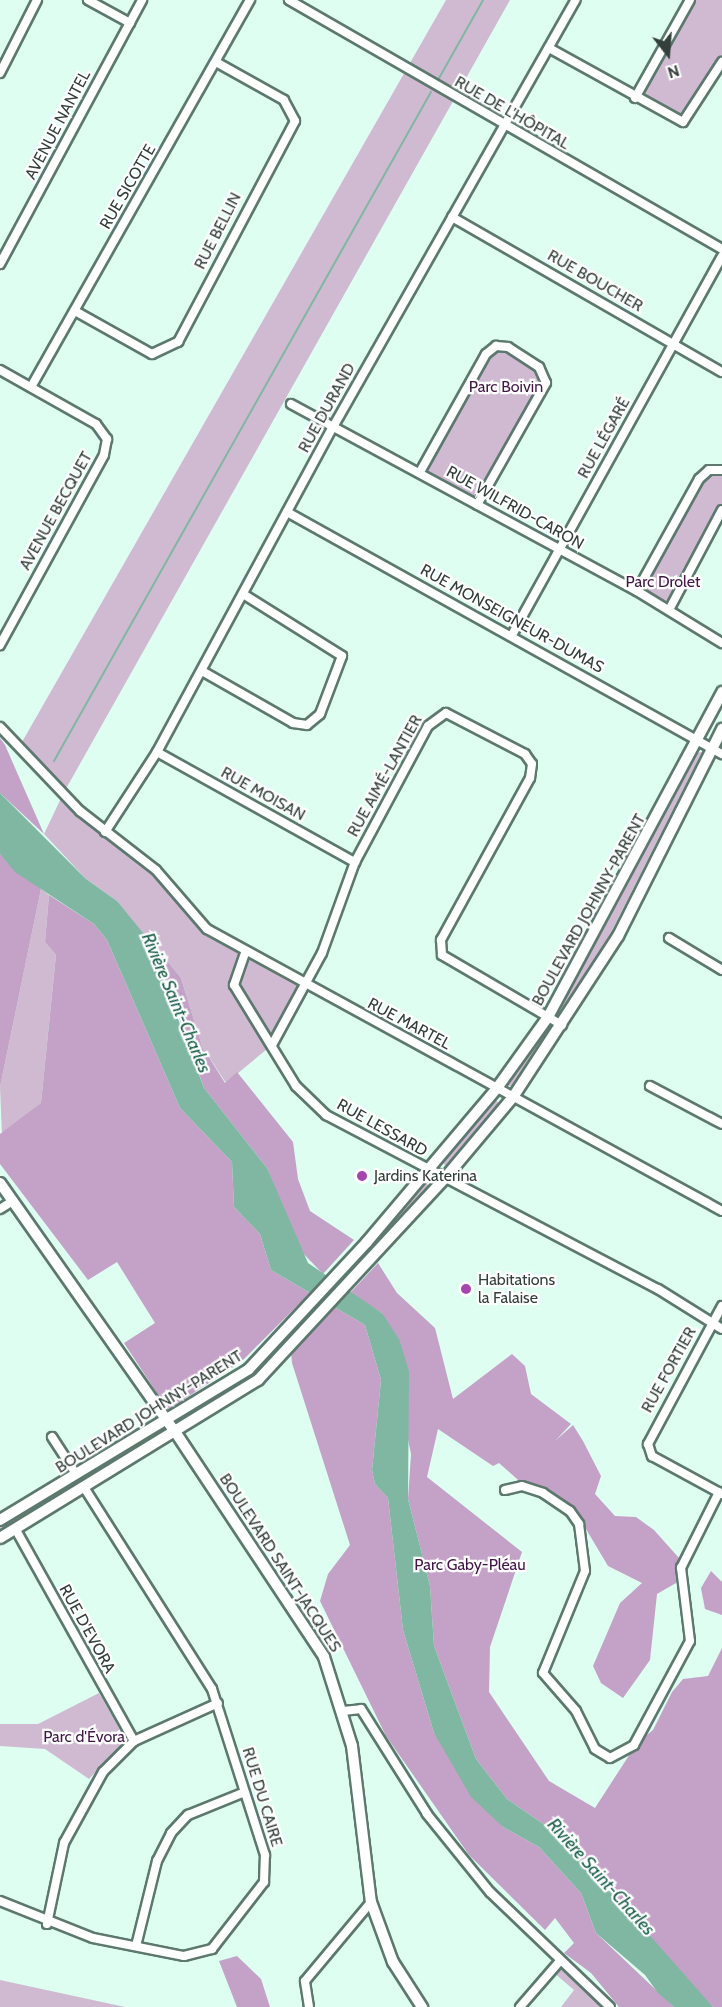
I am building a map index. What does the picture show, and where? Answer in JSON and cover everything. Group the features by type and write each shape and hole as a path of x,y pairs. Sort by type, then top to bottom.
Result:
{"street":[{"path":"0,73 37,0"},
{"path":"88,0 130,23"},
{"name":"AVENUE NANTEL","path":"0,264 142,0"},
{"name":"RUE SICOTTE","path":"31,387 250,0"},
{"name":"RUE DE L'HÔPITAL","path":"289,0 504,126 722,249"},
{"name":"RUE DURAND","path":"105,832 157,752 333,427 576,0"},
{"path":"635,98 690,0"},
{"path":"549,48 635,98 683,122 722,62"},
{"name":"RUE BELLIN","path":"75,311 152,354 178,342 295,121 284,100 216,62"},
{"name":"RUE BOUCHER","path":"452,218 722,372"},
{"name":"RUE LÉGARÉ","path":"512,635 722,256"},
{"path":"420,472 486,354 496,346 508,347 539,367 546,383 477,505"},
{"name":"AVENUE BECQUET","path":"0,370 96,424 106,447 0,645"},
{"name":"RUE WILFRID-CARON","path":"291,404 637,591 722,643"},
{"path":"637,591 699,479 709,470 722,470"},
{"path":"669,609 722,510"},
{"name":"RUE MONSEIGNEUR-DUMAS","path":"287,512 717,751"},
{"path":"202,671 292,723 307,725 320,714 342,656 243,594"},
{"name":"BOULEVARD JOHNNY-PARENT","path":"0,1520 232,1381 274,1345 367,1242 497,1088 548,1017 722,692"},
{"name":"RUE AIMÉ-LANTIER","path":"272,1045 306,985 355,862 438,715 452,714 525,754 532,764 530,778 440,949 446,960 562,1025"},
{"path":"0,727 105,832"},
{"name":"BOULEVARD JOHNNY-PARENT","path":"0,1538 85,1489 242,1392 284,1356 445,1178 513,1097 618,936 717,751 722,729"},
{"name":"RUE MOISAN","path":"157,752 355,862"},
{"name":"RUE MARTEL","path":"105,832 156,870 194,918 245,953 722,1211"},
{"path":"669,938 722,970"},
{"name":"RUE LESSARD","path":"245,953 234,985 297,1086 326,1115 658,1289 722,1329"},
{"path":"650,1086 722,1124"},
{"name":"BOULEVARD SAINT-JACQUES","path":"0,1183 176,1433 315,1642 343,1711 358,1779 371,1902 393,1962 422,2007"},
{"path":"0,1209 13,1200"},
{"name":"RUE FORTIER","path":"721,1493 649,1451 649,1438 722,1306"},
{"path":"52,1437 76,1474"},
{"path":"505,1490 522,1486 543,1493 570,1511 579,1524 585,1571 543,1673 576,1711 595,1749 610,1758 634,1745 690,1641 681,1568 721,1493"},
{"name":"RUE DU CAIRE","path":"0,1901 47,1924 184,1956 212,1948 257,1896 264,1882 265,1855 218,1703 205,1673 85,1489"},
{"name":"RUE D'EVORA","path":"16,1530 134,1741"},
{"path":"47,1924 73,1820 103,1772 134,1741 218,1703"},
{"path":"343,1711 362,1709 427,1814 490,1892 610,2007"},
{"path":"136,1946 157,1861 171,1833 188,1815 245,1792"},
{"path":"309,2007 305,1981 371,1902"},
{"path":"520,2007 560,1961"}],"green space":[{"path":"446,0 510,0 63,794 18,749"},
{"path":"690,0 722,0 722,62 687,120 635,98"},
{"name":"Parc Boivin","path":"502,345 545,377 477,505 420,472 486,354"},
{"name":"Parc Drolet","path":"722,470 722,510 669,610 637,591 704,474"},
{"path":"0,738 5,745 44,834 0,793"},
{"path":"702,752 596,962 563,1011 561,1006 696,753"},
{"path":"63,794 135,850 194,918 306,985 272,1045 226,1083 202,1046 181,978 164,957 158,959 117,901 86,879 44,834"},
{"path":"0,854 41,889 0,1087"},
{"path":"41,889 49,895 45,942 56,955 41,1103 2,1136 0,1087"},
{"path":"49,895 94,924 107,940 180,1108 232,1162 234,1207 260,1234 271,1270 365,1325 381,1380 372,1470 375,1484 388,1498 403,1630 434,1733 503,1827 539,1847 581,1893 596,1933 674,2007 619,2007 591,1973 564,1953 574,1943 555,1918 545,1930 469,1855 386,1736 320,1601 328,1574 350,1545 292,1363 291,1352 309,1333 300,1303 242,1361 168,1410 124,1343 155,1323 117,1262 88,1280 0,1164 0,1134 41,1103 56,955 45,942"},
{"path":"164,957 181,978 202,1046 225,1083 237,1072 293,1142 298,1179 310,1211 354,1240 323,1274 299,1249 267,1168 204,1088 158,959"},
{"path":"549,1031 514,1086 508,1086 544,1032"},
{"path":"495,1099 500,1105 445,1166 443,1161"},
{"path":"425,1182 429,1186 380,1241 376,1238"},
{"name":"Parc Gaby-Pléau","path":"378,1263 397,1293 435,1328 453,1399 512,1354 525,1366 531,1394 571,1424 555,1441 573,1425 583,1441 601,1476 595,1494 615,1516 636,1517 654,1530 679,1558 676,1583 657,1594 650,1660 623,1698 601,1683 593,1666 620,1603 642,1583 608,1566 577,1514 548,1490 525,1486 499,1463 493,1466 438,1429 427,1477 522,1552 490,1647 489,1692 549,1781 595,1808 637,1743 653,1730 672,1692 683,1679 708,1676 722,1648 722,2007 713,2007 680,1974 600,1879 555,1832 507,1799 476,1759 434,1646 430,1586 408,1499 411,1454 382,1313 350,1293"},
{"path":"157,1433 159,1437 0,1533 0,1525"},
{"path":"711,1571 722,1582 722,1615 705,1609 701,1588"},
{"name":"Parc d'Évora","path":"99,1693 123,1735 121,1745 89,1779 45,1749 0,1746 0,1724 38,1724"},
{"path":"237,1956 261,1979 270,2007 237,2007 219,1961"},
{"path":"556,1967 564,1968 605,2007 561,2007 574,1990 553,1972"},
{"path":"0,1980 125,2007 0,2007"}],"shaded area":[{"name":"Rivière Saint-Charles","path":"0,793 86,879 117,901 148,939 204,1088 267,1168 308,1263 382,1313 399,1339 409,1371 408,1499 430,1586 434,1646 476,1759 507,1799 555,1832 600,1879 713,2007 674,2007 658,1993 645,1975 596,1933 581,1893 539,1847 503,1827 471,1797 434,1733 403,1630 388,1498 375,1484 372,1470 381,1380 365,1325 271,1270 260,1234 234,1207 232,1162 180,1108 107,940 94,924 15,872 0,854"}],"waterway":[{"path":"438,80 483,0"},
{"path":"54,761 431,92"}],"place":[{"name":"Jardins Katerina","path":"362,1176"},
{"name":"Habitations la Falaise","path":"466,1289"}]}
